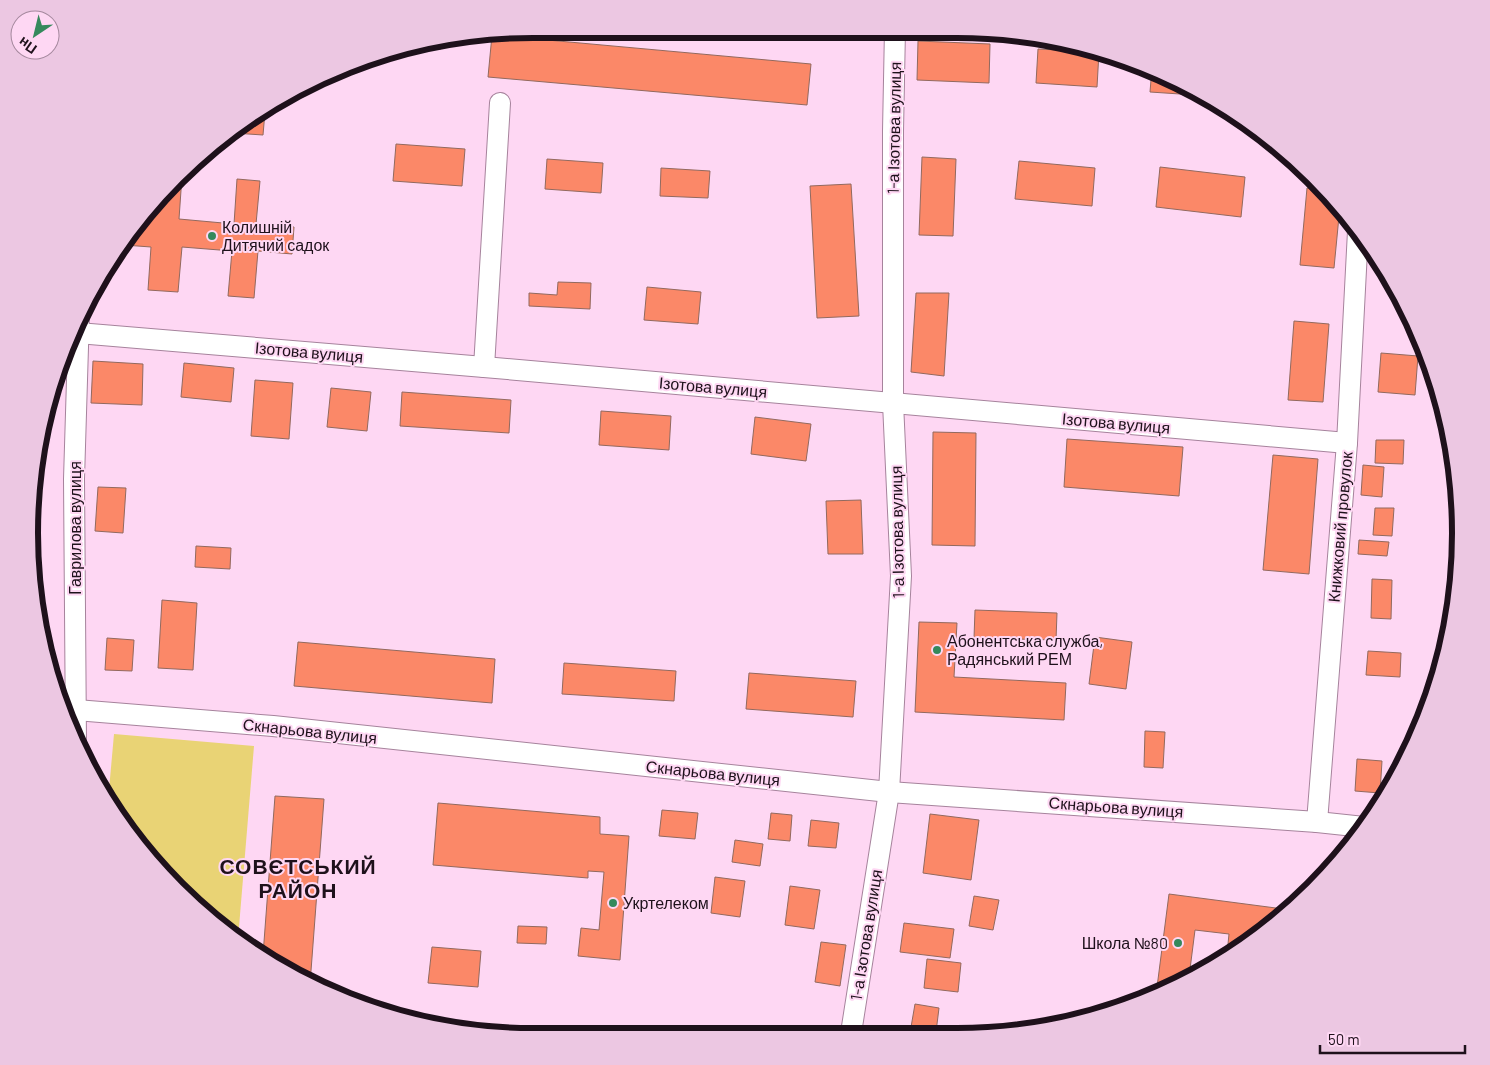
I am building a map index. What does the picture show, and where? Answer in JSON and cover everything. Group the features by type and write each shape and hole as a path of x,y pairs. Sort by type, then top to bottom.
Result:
{"street":[{"name":"1-а Ізотова вулиця","path":"852,1028 889,792 901,576 893,403 895,38"},
{"path":"484,366 500,103"},
{"name":"Книжковий провулок","path":"1317,822 1347,443 1357,241"},
{"name":"Ізотова вулиця","path":"84,325 484,366 1347,443"},
{"name":"Гаврилова вулиця","path":"69,706 79,335"},
{"name":"Скнарьова вулиця","path":"70,709 273,726 889,792 1317,822 1355,827"}],"shaded area":[{"path":"114,734 254,746 239,931 206,905 160,859 121,808 109,788"}],"building":[{"path":"527,38 811,64 807,105 488,77 492,40 500,39"},
{"path":"918,41 990,44 989,83 917,80"},
{"path":"1038,49 1070,51 1099,58 1097,87 1036,83"},
{"path":"1151,77 1187,94 1150,92"},
{"path":"265,116 263,135 240,133"},
{"path":"396,144 465,149 462,186 393,181"},
{"path":"922,157 956,159 953,236 919,235"},
{"path":"547,159 603,163 601,193 545,189"},
{"path":"1019,161 1095,168 1092,206 1015,199"},
{"path":"1160,167 1245,177 1241,217 1156,207"},
{"path":"661,168 710,171 708,198 660,196"},
{"name":"Колишній Дитячий садок","path":"237,179 260,181 256,224 294,227 292,254 258,251 254,298 228,296 232,251 182,247 178,292 148,290 151,247 129,245 160,206 182,182 179,219 234,224"},
{"path":"851,184 859,316 817,318 810,186"},
{"path":"1307,188 1314,189 1339,217 1334,268 1300,265"},
{"path":"558,282 591,283 590,309 529,306 529,293 557,295"},
{"path":"647,287 701,292 698,324 644,320"},
{"path":"916,293 949,293 944,376 911,372"},
{"path":"1294,321 1329,324 1323,402 1288,400"},
{"path":"1381,353 1418,356 1415,395 1378,392"},
{"path":"93,361 143,364 142,405 91,403"},
{"path":"184,363 234,368 231,402 181,397"},
{"path":"255,380 293,383 289,439 251,436"},
{"path":"331,388 371,392 367,431 327,427"},
{"path":"402,392 511,400 509,433 400,426"},
{"path":"601,411 671,416 669,450 599,445"},
{"path":"755,417 811,424 806,461 751,454"},
{"path":"933,432 976,433 975,546 932,545"},
{"path":"1067,439 1183,447 1179,496 1064,487"},
{"path":"1376,440 1404,440 1403,464 1375,463"},
{"path":"1273,455 1318,459 1309,574 1263,570"},
{"path":"1363,465 1384,467 1382,497 1361,495"},
{"path":"98,487 126,488 123,533 95,531"},
{"path":"861,500 863,554 828,554 826,501"},
{"path":"1375,508 1394,508 1392,536 1373,535"},
{"path":"1359,540 1389,542 1387,556 1358,554"},
{"path":"196,546 231,548 230,569 195,567"},
{"path":"1372,579 1392,580 1391,619 1371,618"},
{"path":"162,600 197,603 193,670 158,668"},
{"path":"975,610 1057,613 1056,640 974,638"},
{"name":"Абонентська служба, Радянський РЕМ","path":"919,622 957,623 954,677 1066,683 1064,720 915,712"},
{"path":"1095,637 1132,642 1126,689 1089,684"},
{"path":"107,638 134,640 132,671 105,670"},
{"path":"298,642 495,659 492,703 294,686"},
{"path":"1368,651 1401,653 1400,677 1366,675"},
{"path":"564,663 676,671 674,701 562,694"},
{"path":"749,673 856,681 853,717 746,709"},
{"path":"1145,731 1165,732 1163,768 1144,767"},
{"path":"1357,759 1382,761 1380,790 1378,793 1355,791"},
{"path":"275,796 324,799 311,974 264,948"},
{"name":"Укртелеком","path":"438,803 600,817 600,834 629,836 620,960 578,956 581,928 599,930 604,872 588,871 588,878 433,865"},
{"path":"662,810 698,813 695,839 659,836"},
{"path":"771,813 792,815 790,841 768,839"},
{"path":"930,814 979,820 971,880 923,873"},
{"path":"811,820 839,823 836,848 808,846"},
{"path":"735,840 763,844 760,866 732,862"},
{"path":"715,877 745,881 740,917 711,913"},
{"path":"790,886 820,890 814,929 785,925"},
{"name":"Школа №80","path":"1169,894 1280,909 1228,947 1229,934 1195,930 1190,969 1157,985"},
{"path":"974,896 999,900 993,930 969,926"},
{"path":"904,923 954,929 950,958 900,952"},
{"path":"518,926 547,927 546,944 517,943"},
{"path":"821,942 846,945 840,986 815,982"},
{"path":"432,947 481,951 478,987 428,983"},
{"path":"927,959 961,963 958,992 924,988"},
{"path":"915,1004 939,1008 936,1028 911,1028"}],"place":[{"name":"Колишній Дитячий садок","path":"212,236"},
{"name":"Абонентська служба, Радянський РЕМ","path":"937,650"},
{"name":"Укртелеком","path":"613,903"},
{"name":"Школа №80","path":"1178,943"}],"district":[{"name":"СОВЄТСЬКИЙ РАЙОН","path":"298,879"}]}
